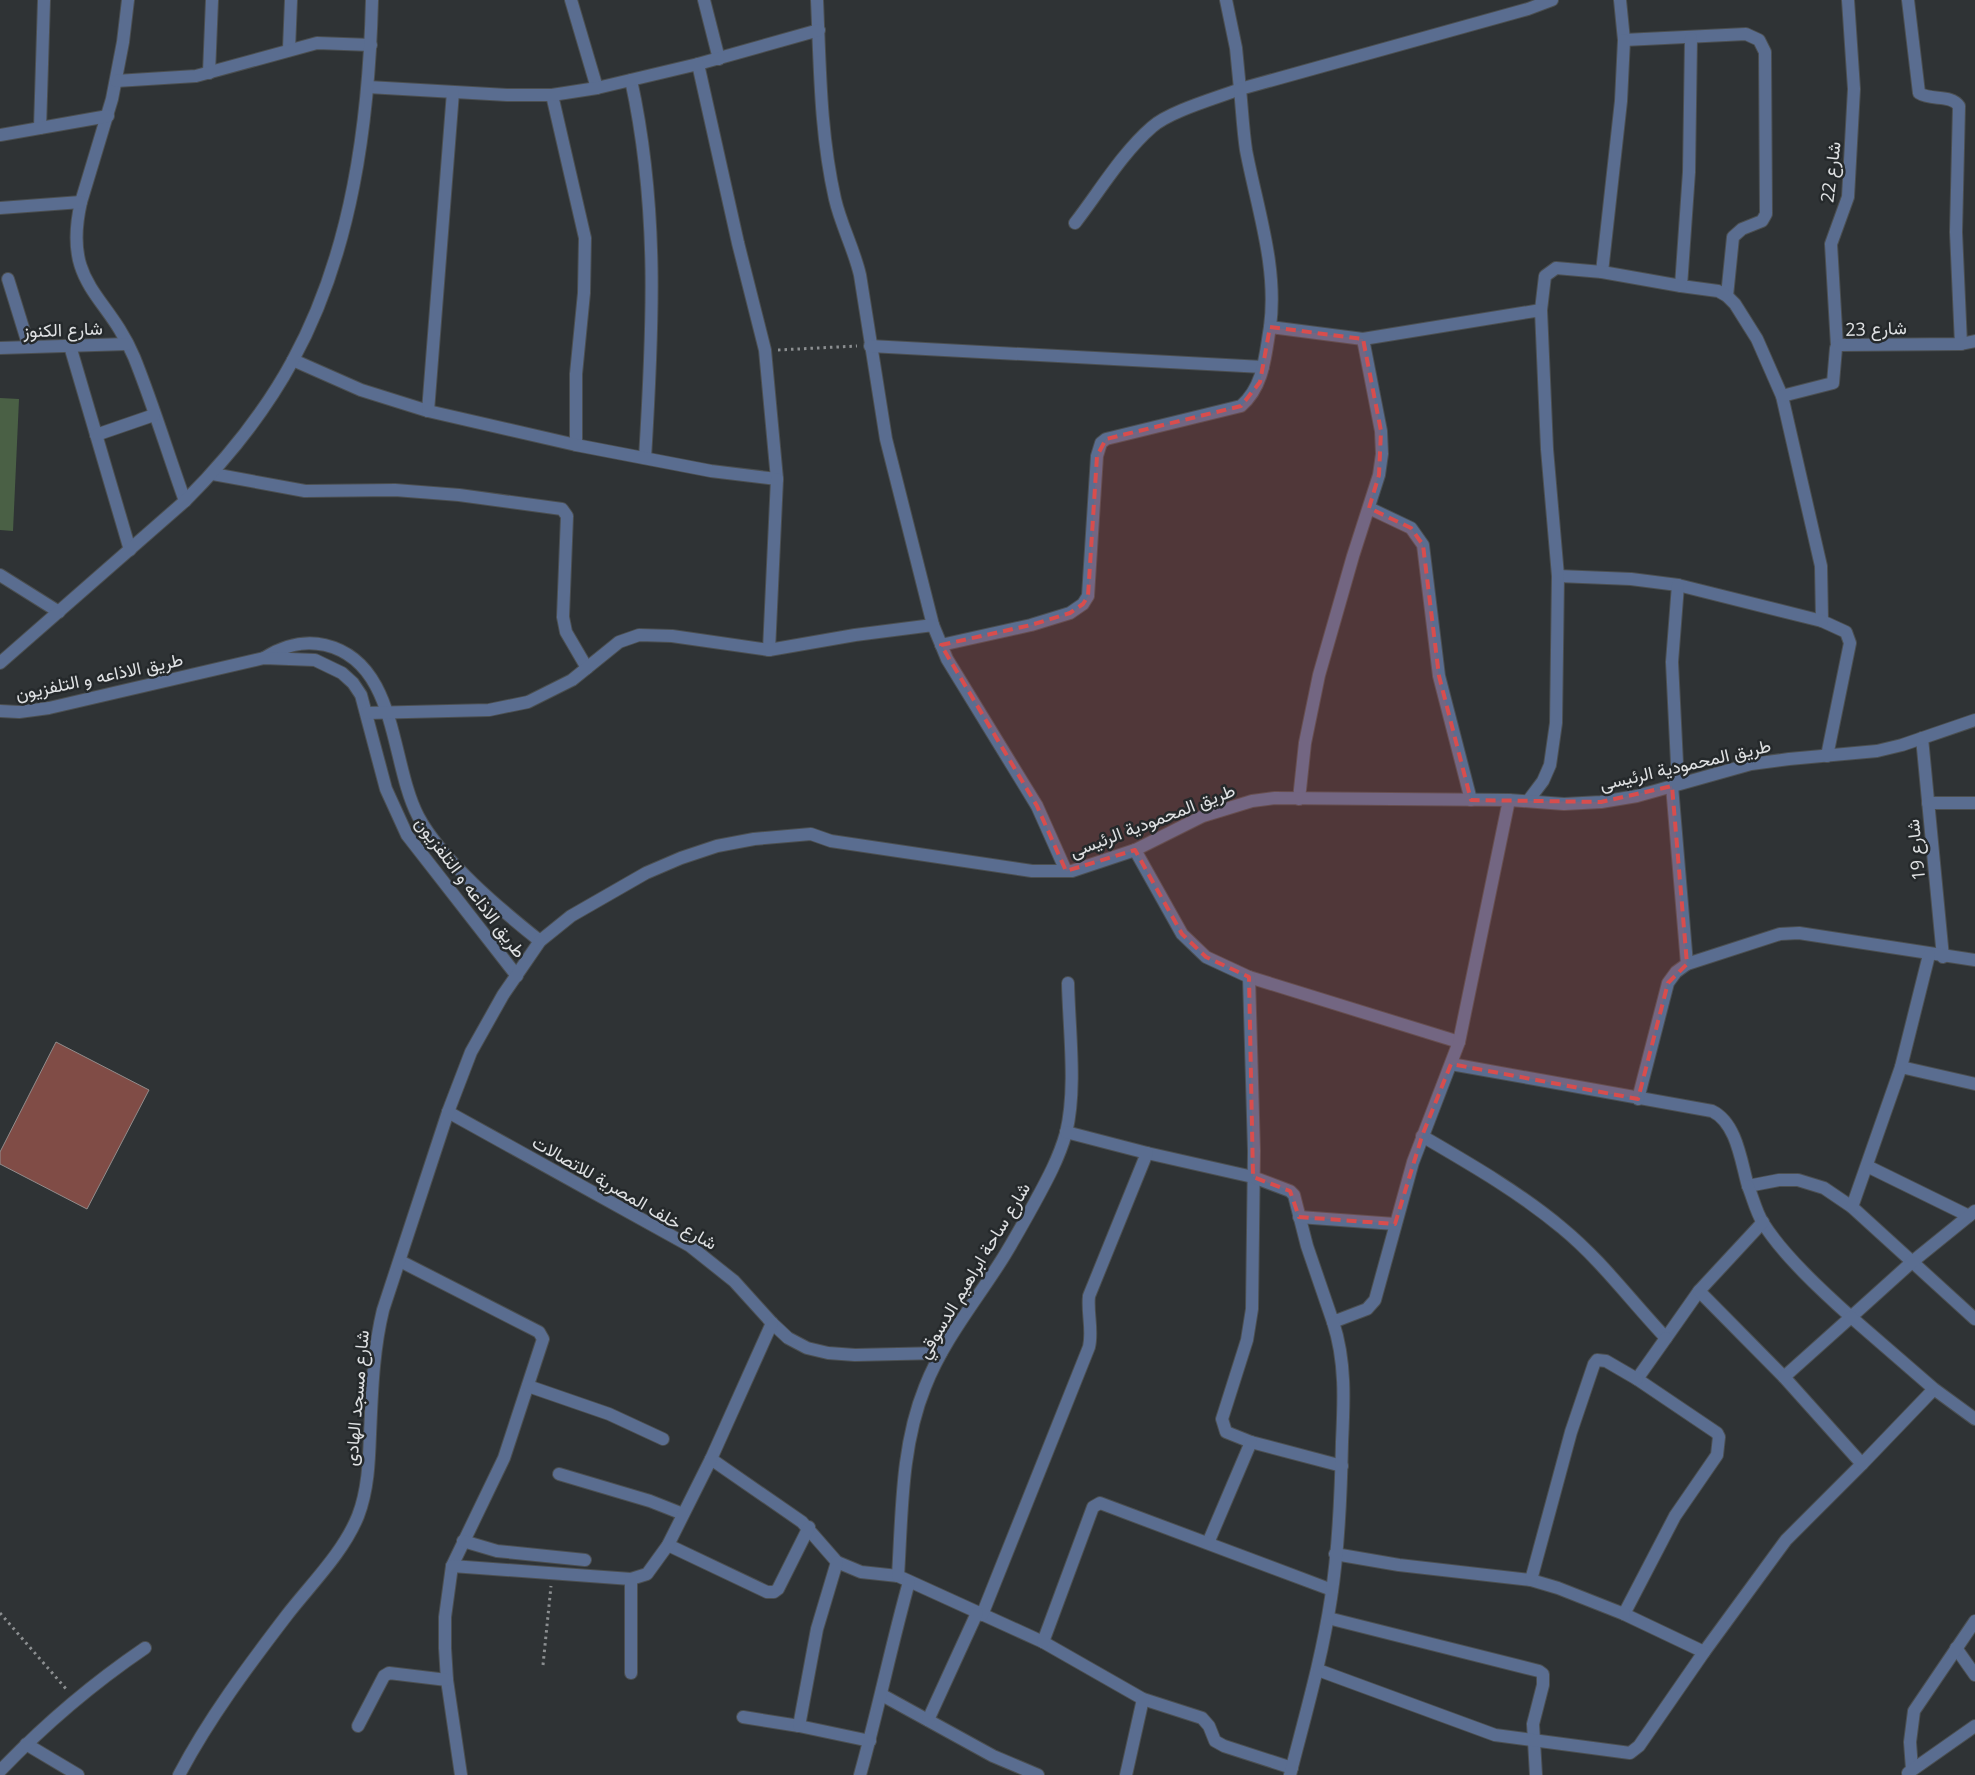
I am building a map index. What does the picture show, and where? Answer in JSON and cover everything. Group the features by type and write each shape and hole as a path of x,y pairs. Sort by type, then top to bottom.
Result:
{"street":[{"path":"40,128 44,0"},
{"path":"128,0 116,81 108,116 76,221 78,260 85,279 127,344 185,502"},
{"path":"209,73 212,0"},
{"path":"289,49 291,0"},
{"path":"0,663 185,502 213,474 255,419 293,360 323,294 345,225 359,154 368,88 372,0"},
{"path":"571,0 597,88"},
{"path":"704,0 719,59"},
{"path":"817,0 821,109 826,150 836,200 856,254 886,439 933,625 957,676 1036,806 1066,871"},
{"path":"941,645 1031,625 1070,613 1083,604 1088,596 1097,456 1102,443 1116,435 1241,406 1255,393 1270,327 1272,309 1270,268 1246,148 1236,48 1226,0"},
{"path":"1074,223 1131,150 1153,126 1170,116 1240,89 1528,9 1552,0"},
{"path":"1602,272 1621,101 1624,40 1620,0"},
{"name":"شارع 22","path":"1837,346 1831,244 1848,197 1854,89 1848,0"},
{"path":"1908,0 1919,93 1927,97 1953,100 1959,106 1956,232 1961,344"},
{"path":"368,88 552,95 597,88 719,59 818,30"},
{"path":"1624,40 1746,34 1759,40 1765,52 1766,214 1762,221 1742,229 1734,237 1727,296"},
{"path":"1681,286 1690,162 1691,38"},
{"path":"116,81 182,78 209,73 289,49 318,43 371,45"},
{"path":"698,64 738,243 765,350 777,479 769,650"},
{"path":"632,80 642,130 650,206 653,324 645,458"},
{"path":"428,411 452,92"},
{"path":"552,95 585,238 584,292 576,374 576,445"},
{"path":"0,135 108,116"},
{"path":"0,208 81,202"},
{"path":"1528,801 1543,780 1550,765 1554,745 1558,576 1546,441 1540,310 1542,286 1549,271 1565,268 1602,272 1681,286 1710,289 1727,296 1743,315 1757,339 1782,396 1820,566 1822,622"},
{"path":"8,279 30,347"},
{"path":"1270,327 1363,340 1540,310"},
{"path":"1300,799 1305,743 1319,675 1353,556 1379,475 1382,454 1381,431 1363,340"},
{"name":"شارع 23","path":"1782,396 1833,384 1837,346 1961,344 1975,340"},
{"name":"شارع الكنوز","path":"0,348 127,344"},
{"path":"70,346 130,550"},
{"path":"870,346 1262,367"},
{"path":"293,360 361,390 428,411 576,445 711,470 777,479"},
{"path":"96,435 154,415"},
{"path":"213,474 306,491 395,490 460,495 562,509 568,516 565,626 587,668"},
{"path":"1369,508 1411,528 1423,545 1441,684 1471,800"},
{"path":"0,575 59,612"},
{"path":"1558,576 1631,579 1678,585 1822,622 1846,632 1850,643 1827,756"},
{"path":"1678,585 1672,662 1675,785 1687,964"},
{"path":"367,713 386,711 489,710 510,707 543,696 587,668 619,642 639,635 672,636 769,650 855,635 933,625"},
{"name":"طريق الاذاعه و التلفزيون","path":"264,658 277,650 300,644 317,644 334,647 349,655 368,672 373,679 386,711 410,798 429,834 442,850 500,908 540,941"},
{"name":"طريق الاذاعه و التلفزيون","path":"0,711 19,712 49,708 264,658 300,658 329,665 352,683 361,695 386,789 407,835 517,976"},
{"name":"طريق المحمودية الرئيسى","path":"540,941 571,916 646,873 681,858 717,846 754,839 811,834 830,841 1032,871 1066,871 1135,850 1212,813 1252,801 1300,799 1509,800 1564,804 1601,802 1637,796 1751,764 1877,751 1975,720"},
{"name":"شارع 19","path":"1922,738 1944,957"},
{"path":"1333,1322 1367,1309 1374,1304 1395,1224 1422,1136 1459,1042 1509,800"},
{"path":"1928,803 1975,803"},
{"path":"1135,850 1182,934 1206,957 1249,977 1459,1042"},
{"path":"1638,1099 1668,983 1687,964 1780,934 1975,960"},
{"name":"شارع مسجد الهادى","path":"179,1775 220,1706 258,1653 346,1540 358,1516 365,1491 369,1465 376,1343 382,1310 400,1261 448,1112 471,1052 486,1023 540,941"},
{"path":"1852,1208 1901,1067 1928,955"},
{"path":"1249,977 1253,1177 1252,1309 1247,1340 1222,1419 1226,1432 1251,1442 1342,1466"},
{"name":"شارع ساحة ابراهيم الدسوقي","path":"860,1775 882,1695 903,1579 906,1460 913,1422 925,1387 941,1353 1002,1260 1054,1167 1066,1132 1071,1094 1068,983"},
{"path":"1451,1064 1712,1111 1723,1118 1731,1130 1748,1186 1762,1222 1806,1274 1851,1317 1934,1389 1975,1418"},
{"path":"1901,1067 1975,1084"},
{"name":"شارع خلف المصرية للاتصالات","path":"448,1112 690,1246 734,1281 788,1338 807,1348 828,1353 855,1355 941,1353"},
{"path":"711,1460 808,1527 837,1562 861,1572 903,1579 1043,1642 1143,1698 1202,1718 1209,1726 1216,1740 1224,1746 1291,1771 1318,1670 1328,1618 1342,1466 1342,1364 1339,1338 1299,1217 1294,1195 1290,1191 1253,1177 1066,1132"},
{"path":"1422,1136 1512,1190 1562,1228 1597,1260 1666,1338"},
{"path":"928,1720 979,1614 1089,1347 1092,1335 1089,1296 1147,1153"},
{"path":"1784,1376 1912,1262 1972,1213 1867,1166"},
{"path":"1748,1186 1779,1180 1798,1180 1824,1188 1852,1208 1975,1319"},
{"path":"1299,1217 1395,1224"},
{"path":"1637,1379 1699,1291 1762,1222"},
{"path":"400,1261 539,1332 543,1339 504,1458 462,1541 452,1566 445,1617 447,1680 461,1775"},
{"path":"1699,1291 1784,1376 1862,1464"},
{"path":"452,1566 631,1579 647,1574 668,1545 711,1460 772,1323"},
{"path":"1531,1580 1571,1432 1594,1364 1597,1360 1606,1361 1637,1379 1717,1433 1720,1444 1717,1455 1676,1516 1624,1614"},
{"path":"528,1386 609,1414 663,1439"},
{"path":"1318,1670 1495,1735 1625,1753 1634,1751 1786,1540 1934,1389"},
{"path":"1208,1543 1251,1442"},
{"path":"559,1474 650,1501 683,1514"},
{"path":"1043,1642 1093,1507 1096,1504 1104,1503 1332,1590"},
{"path":"668,1545 767,1592 774,1592 778,1589 808,1527"},
{"path":"462,1541 498,1551 585,1560"},
{"path":"1335,1554 1399,1565 1531,1580 1558,1588 1624,1614 1704,1652"},
{"path":"799,1726 816,1629 837,1562"},
{"path":"631,1579 631,1673"},
{"path":"1328,1618 1539,1671 1543,1679 1533,1724 1536,1775"},
{"path":"1909,1772 1914,1711 1975,1621"},
{"path":"0,1770 75,1699 105,1675 145,1648"},
{"path":"1956,1648 1975,1675"},
{"path":"358,1726 384,1676 388,1673 447,1680"},
{"path":"882,1695 993,1756 1038,1775"},
{"path":"1126,1775 1143,1698"},
{"path":"743,1717 799,1726 870,1741"},
{"path":"1909,1772 1975,1726"},
{"path":"26,1744 78,1775"}],"path":[{"path":"765,350 870,346"},
{"path":"543,1665 552,1574"},
{"path":"0,1614 75,1699"}],"highlighted area":[{"path":"1270,327 1363,339 1381,431 1379,475 1369,508 1411,528 1423,545 1439,676 1471,800 1601,802 1672,786 1687,964 1668,983 1638,1099 1451,1064 1422,1136 1395,1224 1299,1217 1290,1191 1253,1177 1249,977 1206,957 1182,934 1135,850 1066,871 1037,806 941,645 1031,625 1070,613 1083,604 1088,596 1097,456 1106,439 1241,406 1260,382"}],"green space":[{"path":"0,398 19,399 13,531 0,530"}],"building":[{"path":"56,1042 149,1090 87,1209 0,1164 0,1152"}]}
